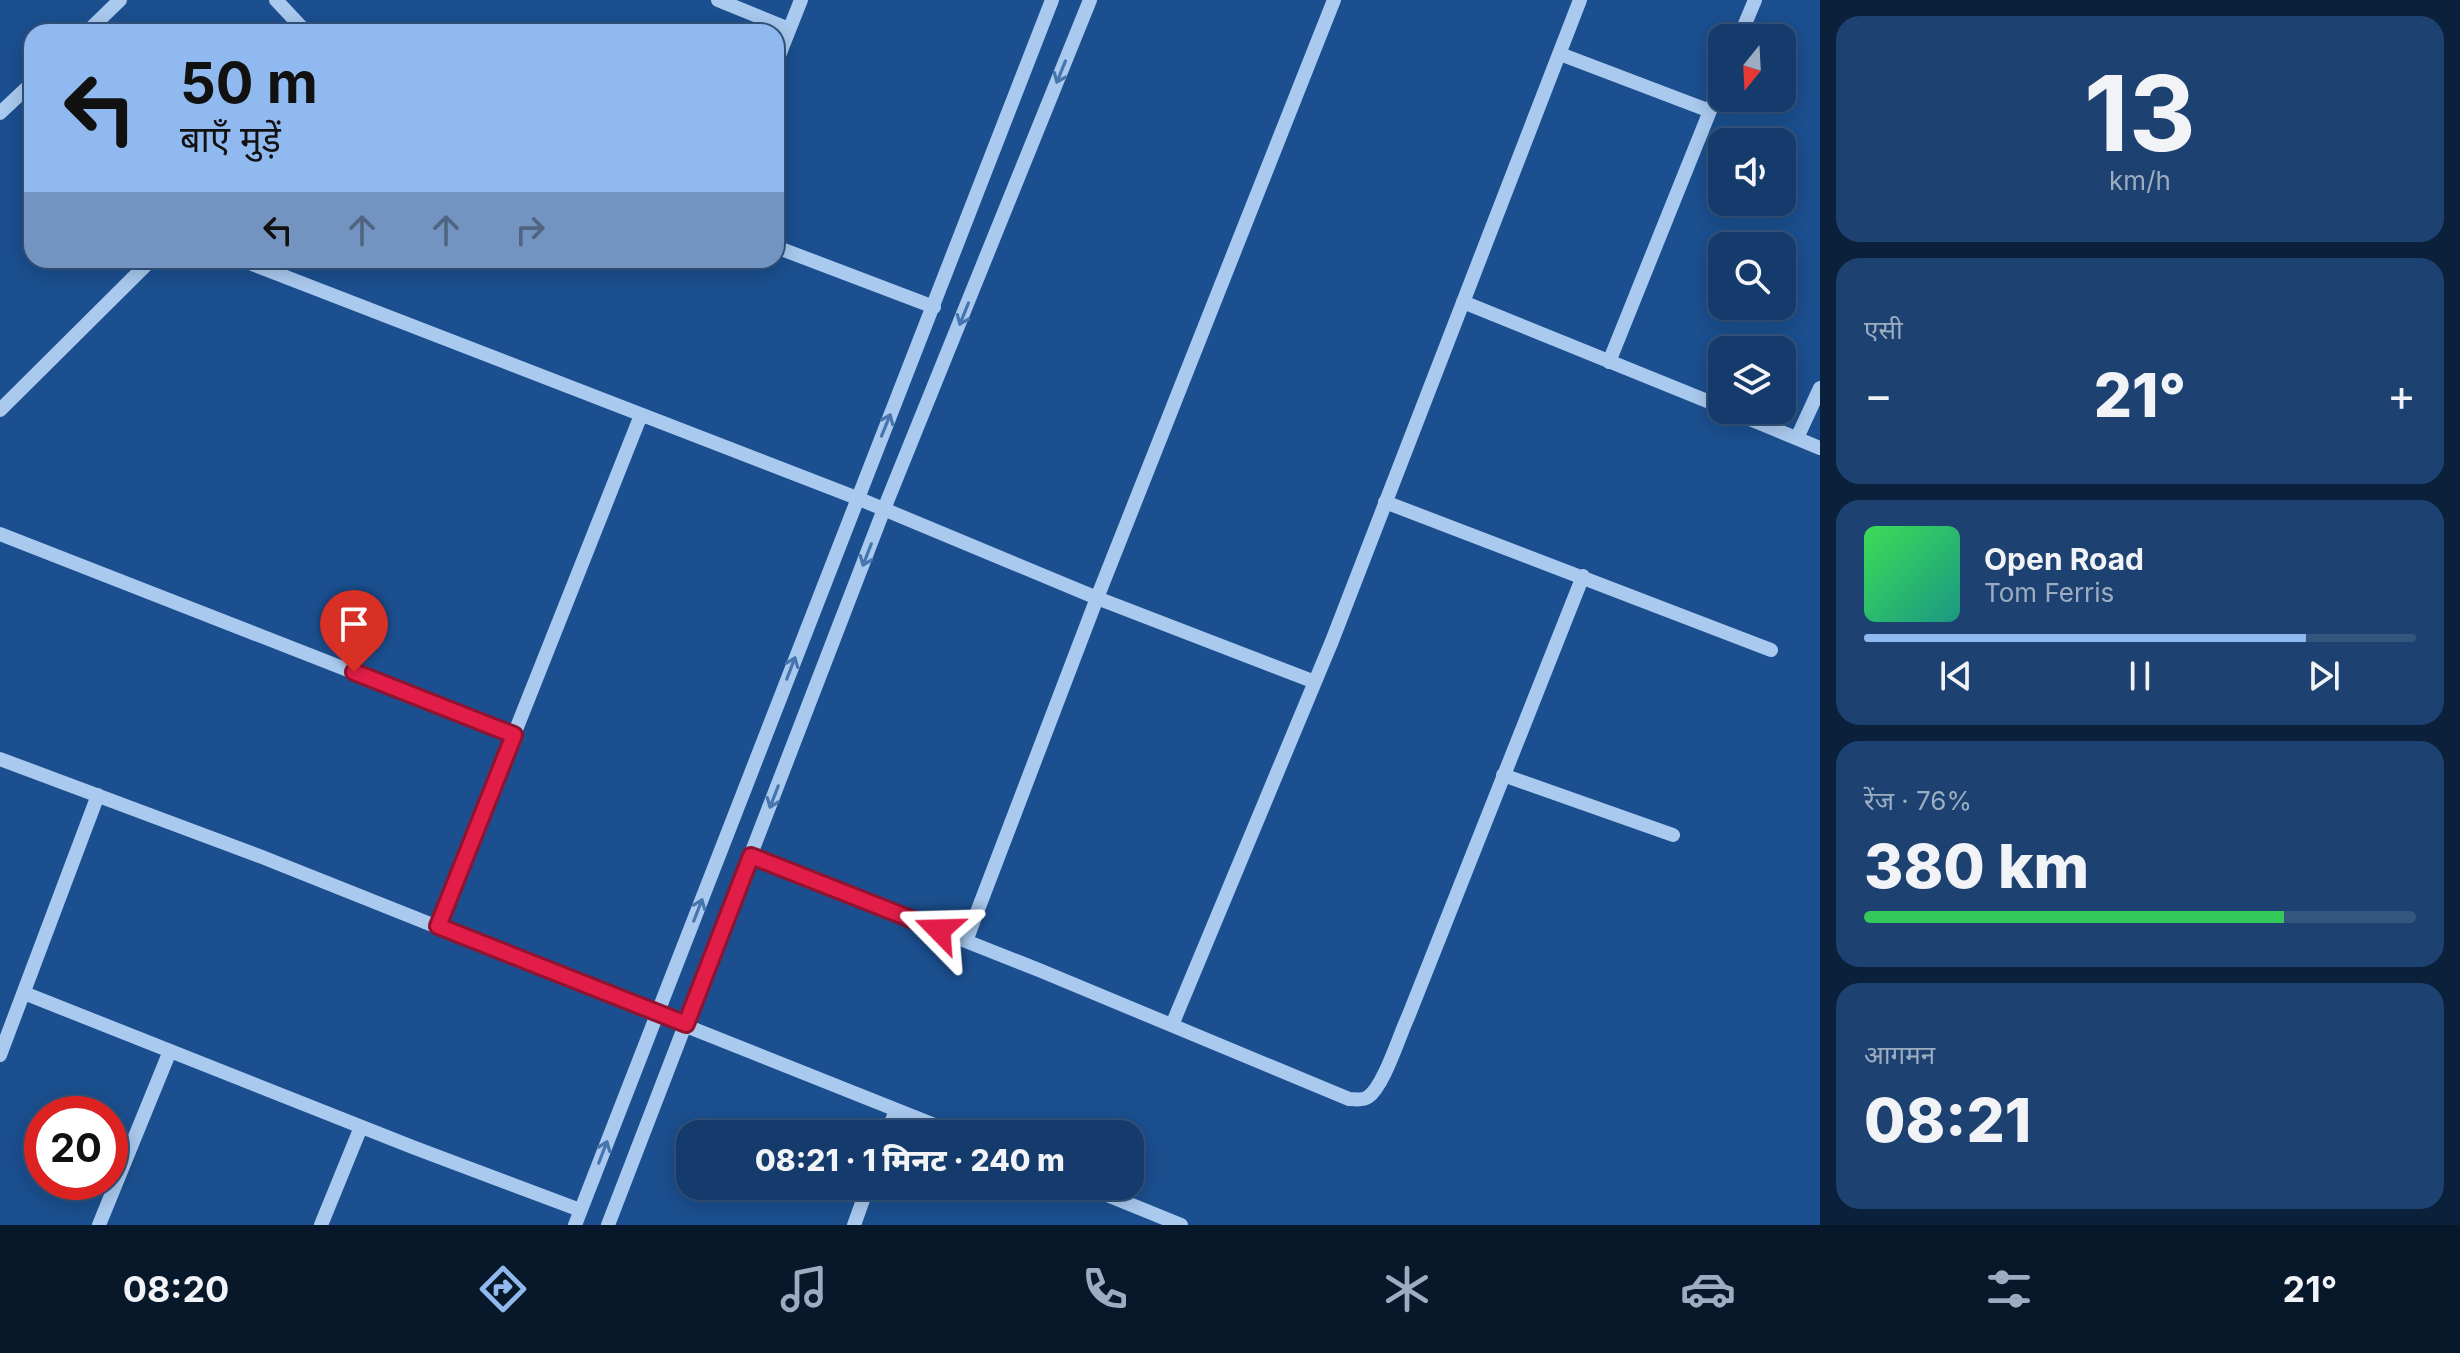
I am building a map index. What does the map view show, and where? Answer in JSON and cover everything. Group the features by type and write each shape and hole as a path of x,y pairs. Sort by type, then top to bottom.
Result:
{"lane":[{"path":"95,24 120,0"},
{"path":"276,0 298,24"},
{"path":"718,0 777,24"},
{"path":"784,42 801,0"},
{"path":"575,1225 1052,0"},
{"path":"608,1225 884,509 1090,0"},
{"path":"966,941 1097,598 1334,0"},
{"path":"1172,1025 1315,682 1580,0"},
{"path":"1745,24 1755,0"},
{"path":"784,27 789,29"},
{"path":"1560,54 1708,110"},
{"path":"0,113 24,90"},
{"path":"1609,362 1710,112"},
{"path":"784,250 934,307"},
{"path":"0,410 143,268"},
{"path":"263,268 857,498 1097,598 1315,682"},
{"path":"1463,302 1708,401"},
{"path":"1797,438 1820,388"},
{"path":"438,926 641,415"},
{"path":"1762,424 1820,448"},
{"path":"1385,502 1771,650"},
{"path":"0,534 514,735"},
{"path":"751,856 1349,1099 1363,1099 1371,1095 1378,1085 1408,1017 1583,576"},
{"path":"0,759 438,926 921,1120"},
{"path":"1503,775 1673,835"},
{"path":"0,1055 98,795"},
{"path":"24,993 580,1210"},
{"path":"99,1225 170,1051"},
{"path":"892,1120 896,1110"},
{"path":"321,1225 361,1127"},
{"path":"854,1225 863,1200"},
{"path":"1119,1200 1181,1225"}],"route":[{"path":"354,672 514,735 438,926 686,1024 751,856 939,930"}]}
